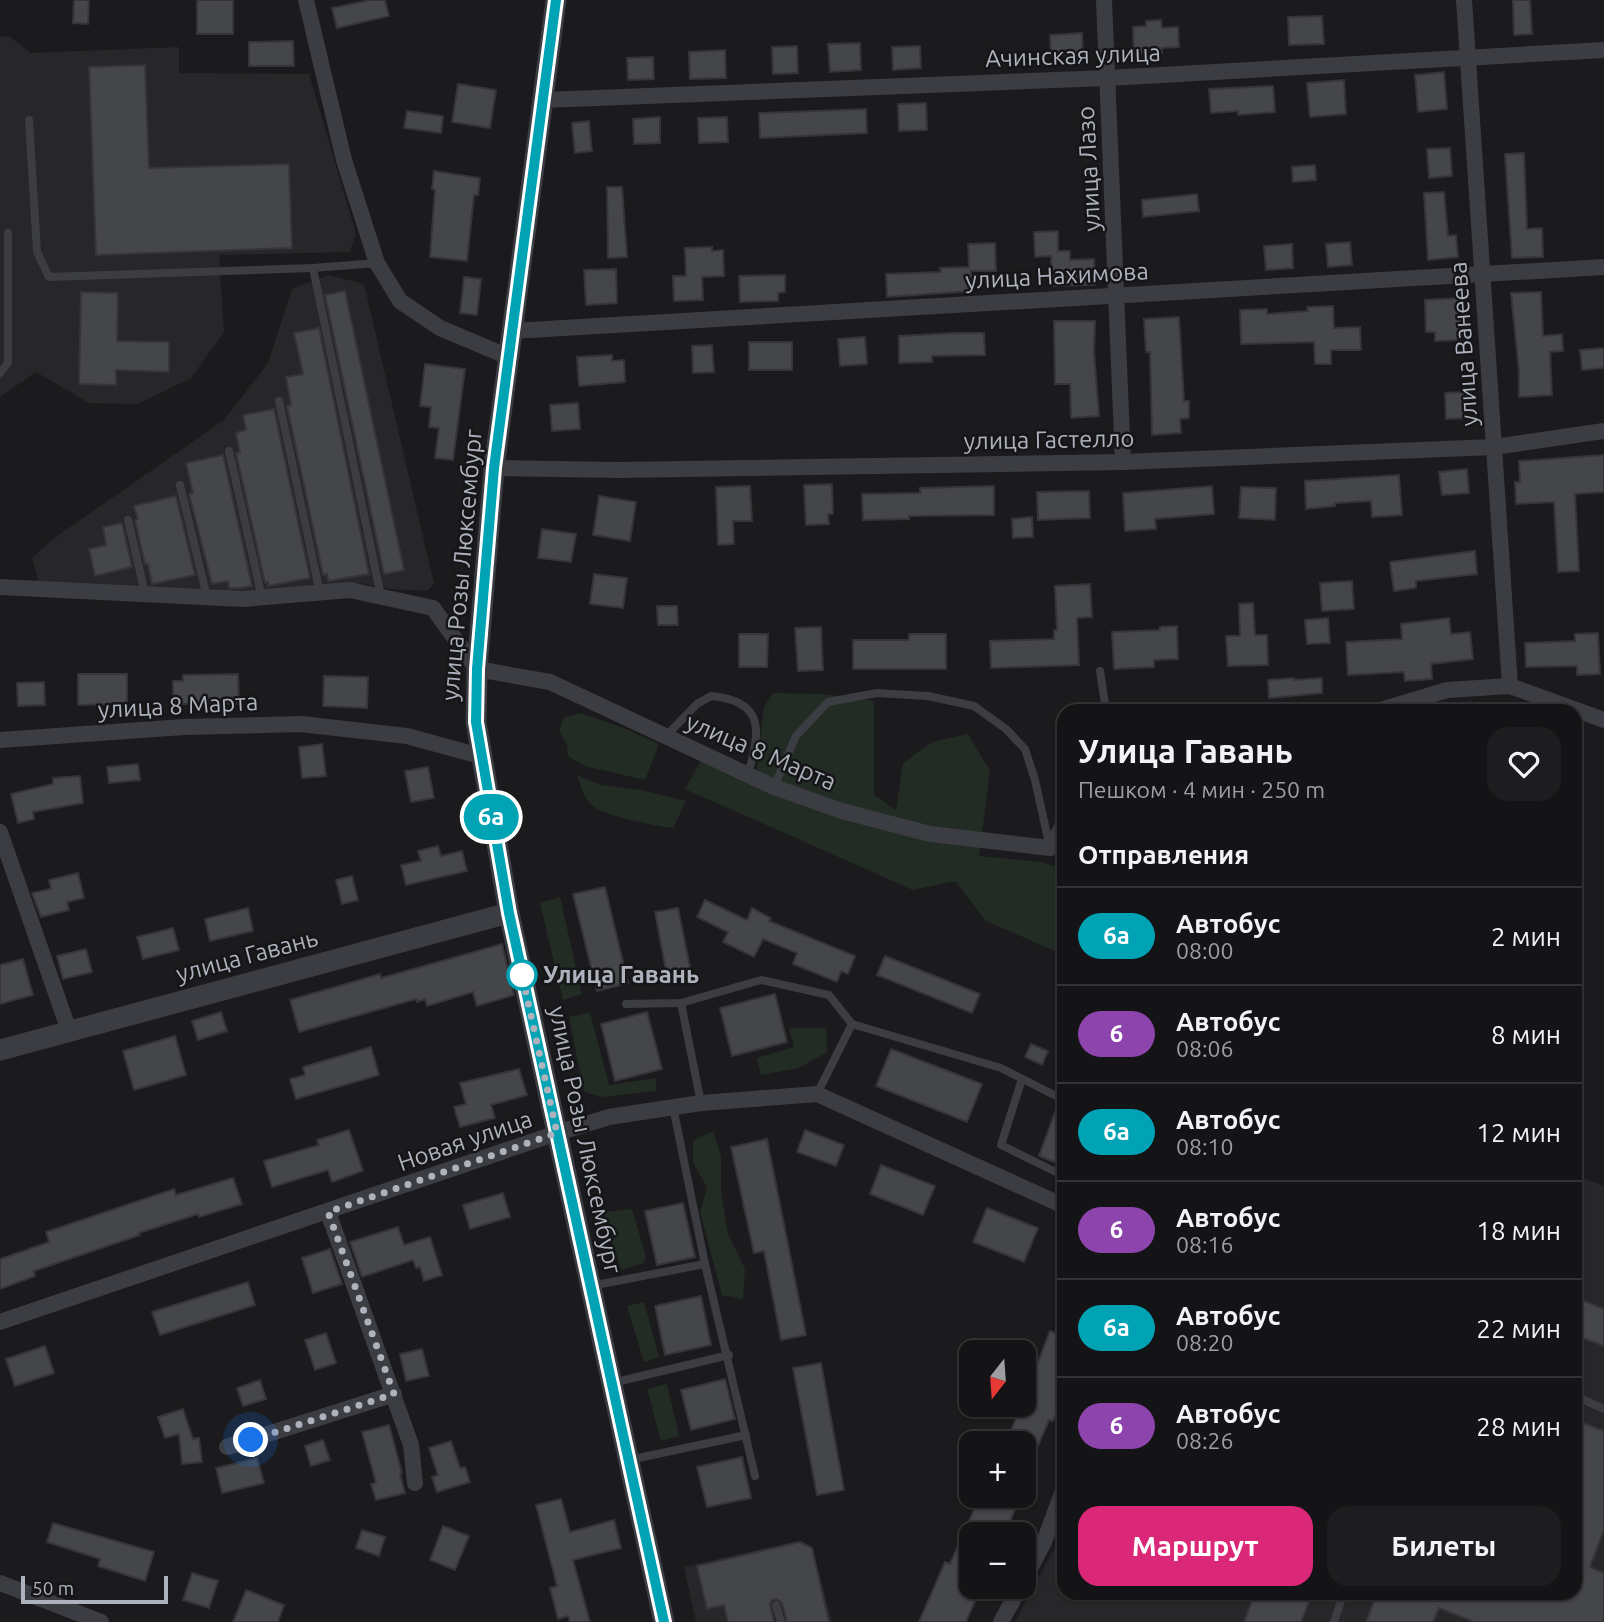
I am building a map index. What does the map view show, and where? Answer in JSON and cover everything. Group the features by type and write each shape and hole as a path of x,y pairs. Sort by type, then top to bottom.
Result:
{"street":[{"path":"306,0 344,160 376,262 400,301 440,328 509,357"},
{"name":"улица Розы Люксембург","path":"556,0 494,468 477,669 476,722 509,913 664,1622"},
{"name":"улица Лазо","path":"1104,0 1123,463"},
{"name":"улица Ванеева","path":"1464,0 1510,686"},
{"name":"Ачинская улица","path":"544,100 1108,78 1604,50"},
{"name":"улица Нахимова","path":"512,331 1604,267"},
{"name":"улица Гастелло","path":"494,468 619,470 1123,463 1494,447 1604,431"},
{"path":"0,587 262,598 350,590 433,608 477,669"},
{"name":"улица 8 Марта","path":"477,669 550,682 774,787 842,811 930,834 1057,849"},
{"path":"1401,704 1447,690 1510,686 1560,704"},
{"path":"1582,712 1604,720"},
{"name":"улица 8 Марта","path":"0,740 184,727 301,724 407,736 480,757"},
{"path":"0,832 69,1031"},
{"name":"улица Гавань","path":"0,1050 509,913"},
{"name":"Новая улица","path":"0,1322 557,1133 609,1117 701,1103 817,1094 1057,1203"},
{"path":"328,1212 411,1445 415,1483"},
{"path":"227,1447 394,1394"},
{"path":"1036,1557 1057,1507"},
{"path":"0,1583 101,1622"},
{"path":"1001,1622 1013,1599"}],"lane":[{"path":"29,120 37,252 49,277 313,268 376,262"},
{"path":"0,373 8,363 8,233"},
{"path":"313,268 381,597"},
{"path":"279,401 320,593"},
{"path":"229,451 262,598"},
{"path":"180,485 207,597"},
{"path":"128,520 145,593"},
{"path":"1100,671 1105,704"},
{"path":"774,787 796,736 828,702 877,693 928,696 974,706 1006,729 1025,749 1057,849"},
{"path":"666,736 697,704 711,696 740,704 751,712 757,729 748,775"},
{"path":"626,1004 681,1003 761,980 830,995 852,1024 1001,1069 1057,1096"},
{"path":"681,1003 701,1103"},
{"path":"817,1094 852,1024"},
{"path":"1022,1079 1001,1145 1057,1173"},
{"path":"673,1107 705,1264 729,1355 755,1476"},
{"path":"590,1286 705,1264"},
{"path":"611,1384 729,1355"},
{"path":"1582,1399 1604,1409"},
{"path":"628,1461 746,1435"},
{"path":"1334,1622 1342,1600"},
{"path":"776,1605 781,1622"}],"shaded area":[{"path":"9,36 31,53 179,47 179,73 309,74 356,234 350,252 219,255 224,332 191,378 138,404 89,403 36,372 0,397 0,37"},
{"path":"329,275 364,284 434,584 427,591 391,589 360,583 252,594 39,583 32,558 53,539 224,420 268,363 292,289"},
{"path":"773,693 823,694 874,701 874,795 896,810 903,763 932,742 968,734 990,771 979,856 1041,862 1057,867 1057,952 986,921 955,881 913,890 685,789 701,760 755,784 764,707"},
{"path":"581,713 659,744 645,780 585,766 568,756 567,745 559,731 564,717"},
{"path":"577,775 601,785 641,790 686,801 673,828 634,821 612,815 592,805"},
{"path":"560,897 582,994 563,1000 540,903"},
{"path":"590,1013 609,1085 656,1078 656,1091 603,1097 584,1092 569,1017"},
{"path":"789,1028 826,1028 827,1052 799,1068 761,1075 757,1058 794,1047"},
{"path":"713,1131 721,1156 721,1191 728,1234 745,1269 743,1299 722,1295 700,1212 707,1188 693,1162 693,1141"},
{"path":"1582,1177 1604,1186 1604,1622 1015,1622 1027,1599 1036,1599 1036,1583 1057,1543 1057,1600 1582,1600"},
{"path":"632,1209 646,1257 644,1263 621,1270 603,1212"},
{"path":"644,1302 659,1357 644,1362 627,1306"},
{"path":"667,1384 679,1436 661,1441 647,1389"},
{"path":"797,1541 812,1548 832,1622 696,1622 684,1567"}],"building":[{"path":"74,0 89,0 88,24 73,23"},
{"path":"197,0 233,0 233,34 197,34"},
{"path":"370,0 385,0 389,16 337,28 332,8"},
{"path":"1513,0 1530,0 1532,34 1514,35"},
{"path":"1322,16 1324,44 1289,45 1288,17"},
{"path":"1161,20 1162,28 1178,27 1179,47 1162,48 1162,53 1134,54 1133,27 1146,26 1146,21"},
{"path":"1082,33 1083,54 1051,55 1050,35"},
{"path":"293,41 294,66 249,66 249,42"},
{"path":"860,43 861,70 830,72 828,44"},
{"path":"797,46 798,73 773,74 772,47"},
{"path":"920,46 921,68 893,70 892,47"},
{"path":"725,50 726,78 690,79 689,52"},
{"path":"653,57 654,79 628,80 627,58"},
{"path":"145,65 149,168 289,164 292,248 96,255 89,67"},
{"path":"1444,72 1447,109 1418,112 1415,75"},
{"path":"1344,80 1346,114 1310,117 1307,83"},
{"path":"458,84 496,90 490,128 452,122"},
{"path":"1273,86 1275,112 1238,115 1238,111 1211,113 1209,89"},
{"path":"926,103 927,130 899,131 898,104"},
{"path":"866,109 867,133 760,138 759,113"},
{"path":"407,111 443,116 441,133 404,128"},
{"path":"660,117 660,143 634,144 633,119"},
{"path":"727,117 728,142 699,143 698,118"},
{"path":"589,121 592,151 575,153 572,123"},
{"path":"1450,148 1452,176 1429,178 1427,149"},
{"path":"1524,153 1527,229 1542,228 1543,257 1512,258 1505,154"},
{"path":"1315,165 1316,180 1293,182 1292,167"},
{"path":"434,171 480,178 478,195 474,195 467,261 430,257"},
{"path":"607,187 622,187 627,257 608,258"},
{"path":"1444,192 1448,236 1456,235 1458,257 1428,260 1424,193"},
{"path":"1197,194 1199,211 1143,217 1142,200"},
{"path":"1058,231 1058,251 1070,251 1070,260 1094,259 1095,285 1052,286 1051,256 1035,257 1034,232"},
{"path":"1350,242 1352,265 1328,267 1326,244"},
{"path":"995,243 996,271 971,271 972,291 887,297 886,274 941,272 940,268 969,267 968,244"},
{"path":"1292,244 1293,268 1266,270 1264,246"},
{"path":"712,247 712,251 723,250 724,276 702,277 703,300 674,301 673,276 686,276 685,248"},
{"path":"616,269 617,303 586,305 584,270"},
{"path":"785,275 785,292 778,293 778,301 740,302 739,276"},
{"path":"464,277 481,279 477,315 460,313"},
{"path":"345,291 404,570 384,574 325,295"},
{"path":"81,292 118,293 117,341 169,342 169,372 116,370 116,385 79,384"},
{"path":"1541,292 1543,336 1562,334 1563,351 1550,352 1552,395 1519,397 1511,293"},
{"path":"1460,298 1462,340 1435,341 1435,332 1426,332 1425,300"},
{"path":"1333,306 1334,328 1360,327 1361,350 1331,350 1331,364 1315,364 1314,342 1241,344 1240,310 1267,309 1267,314 1308,311 1307,307"},
{"path":"1179,317 1184,401 1189,401 1189,418 1180,419 1181,433 1152,435 1150,352 1146,352 1144,319"},
{"path":"1054,321 1095,321 1094,352 1099,416 1071,418 1070,384 1055,384"},
{"path":"319,328 369,574 328,581 327,574 323,575 287,406 291,405 286,377 303,374 294,333"},
{"path":"984,333 985,355 932,356 932,362 899,363 899,336"},
{"path":"865,337 867,364 840,366 838,339"},
{"path":"749,342 792,342 792,370 749,370"},
{"path":"712,345 714,372 693,373 692,346"},
{"path":"1604,348 1604,368 1582,370 1580,350"},
{"path":"612,355 612,361 624,360 625,382 579,386 577,357"},
{"path":"425,364 465,369 453,460 435,458 439,428 429,427 431,407 420,406"},
{"path":"1465,392 1467,418 1446,419 1445,393"},
{"path":"578,403 580,429 552,431 550,405"},
{"path":"274,409 310,578 268,586 268,582 265,583 236,453 240,452 236,433 246,430 243,415"},
{"path":"223,455 252,586 229,588 228,581 212,584 189,494 193,493 186,463"},
{"path":"1604,455 1604,492 1575,494 1579,571 1558,572 1554,502 1516,504 1515,482 1520,482 1519,461"},
{"path":"1467,469 1469,493 1442,495 1439,472"},
{"path":"1399,475 1402,515 1372,517 1371,501 1335,503 1335,506 1306,509 1305,481"},
{"path":"832,484 833,514 828,514 829,524 806,525 804,485"},
{"path":"750,486 752,521 733,521 734,544 718,545 716,487"},
{"path":"994,486 994,515 909,516 909,519 863,520 862,494 920,493 920,488"},
{"path":"1212,486 1214,514 1155,519 1156,529 1125,531 1123,493"},
{"path":"1241,487 1276,488 1275,520 1239,518"},
{"path":"1089,491 1090,518 1038,520 1037,492"},
{"path":"176,496 195,575 152,584 148,564 145,564 134,506"},
{"path":"599,496 636,502 630,541 593,535"},
{"path":"1032,517 1033,537 1013,538 1012,519"},
{"path":"122,523 132,567 95,576 89,549 106,545 103,527"},
{"path":"542,529 576,534 571,562 538,558"},
{"path":"1475,551 1477,574 1416,581 1416,588 1394,591 1390,562"},
{"path":"594,574 627,578 623,608 590,604"},
{"path":"1352,581 1354,609 1322,611 1320,583"},
{"path":"1090,584 1092,617 1077,618 1079,665 991,668 990,641 1054,639 1054,630 1057,630 1055,586"},
{"path":"1253,603 1255,635 1267,635 1268,665 1228,666 1226,636 1240,636 1239,604"},
{"path":"657,606 677,606 678,625 658,625"},
{"path":"1328,618 1330,643 1307,644 1305,620"},
{"path":"1449,618 1451,634 1470,632 1473,659 1431,664 1432,679 1405,681 1404,672 1348,675 1346,642 1402,639 1401,624"},
{"path":"1177,626 1178,659 1154,660 1154,667 1114,669 1112,632 1160,630 1160,627"},
{"path":"821,627 823,670 798,671 795,628"},
{"path":"1598,633 1600,674 1577,675 1577,666 1526,667 1525,643 1575,641 1575,634"},
{"path":"739,634 768,634 767,667 739,667"},
{"path":"909,634 946,634 946,669 853,669 853,640 909,640"},
{"path":"78,674 127,674 127,704 78,705"},
{"path":"238,674 239,704 173,704 173,681 183,681 183,675"},
{"path":"324,676 368,677 367,708 323,706"},
{"path":"1322,678 1322,693 1269,698 1268,680"},
{"path":"44,682 45,705 18,706 17,683"},
{"path":"322,744 326,776 302,778 299,747"},
{"path":"138,764 140,780 109,783 107,767"},
{"path":"428,767 434,798 411,802 405,771"},
{"path":"80,776 83,803 33,812 34,819 18,823 11,794 53,784 53,778"},
{"path":"438,846 441,856 462,851 467,871 406,885 401,865 421,861 418,851"},
{"path":"78,873 84,898 67,902 69,910 41,917 32,893 51,889 49,880"},
{"path":"352,876 358,900 342,904 336,880"},
{"path":"605,887 628,983 597,991 573,894"},
{"path":"705,900 747,920 752,908 771,918 769,921 855,956 848,974 841,971 837,982 793,964 797,953 763,939 754,957 723,942 728,932 697,917"},
{"path":"248,908 253,931 210,941 205,919"},
{"path":"678,908 692,977 668,982 655,912"},
{"path":"173,928 179,950 143,959 137,937"},
{"path":"502,944 514,995 477,1006 473,992 427,1006 425,999 417,1002 416,999 299,1032 290,1000 380,974 381,978"},
{"path":"86,949 92,972 63,979 57,956"},
{"path":"885,956 980,994 972,1013 877,975"},
{"path":"23,959 33,995 0,1004 0,965"},
{"path":"775,994 787,1042 732,1056 720,1008"},
{"path":"221,1012 227,1031 198,1040 192,1021"},
{"path":"647,1012 662,1069 615,1081 601,1024"},
{"path":"175,1036 186,1075 134,1090 123,1051"},
{"path":"1031,1044 1048,1051 1042,1065 1025,1057"},
{"path":"371,1047 379,1075 296,1099 290,1079 305,1075 303,1067"},
{"path":"891,1049 982,1084 967,1122 876,1086"},
{"path":"519,1069 527,1095 491,1105 495,1118 460,1127 454,1107 466,1104 460,1083"},
{"path":"1057,1107 1057,1163 1039,1156"},
{"path":"349,1130 363,1171 332,1182 328,1170 272,1187 264,1161 319,1145 317,1140"},
{"path":"805,1130 844,1145 836,1166 797,1152"},
{"path":"767,1139 806,1335 781,1340 764,1251 754,1253 731,1147"},
{"path":"881,1165 935,1186 923,1215 870,1194"},
{"path":"233,1178 242,1204 199,1217 198,1214 139,1233 140,1235 34,1271 35,1276 0,1289 0,1259 49,1242 46,1232 174,1189 176,1195"},
{"path":"503,1193 510,1217 470,1229 463,1205"},
{"path":"683,1203 695,1257 657,1265 645,1211"},
{"path":"987,1208 1038,1228 1024,1262 973,1242"},
{"path":"398,1227 404,1245 430,1237 442,1275 424,1281 420,1267 416,1268 413,1260 362,1277 350,1242"},
{"path":"330,1249 342,1284 313,1293 302,1258"},
{"path":"248,1282 255,1305 160,1335 152,1312"},
{"path":"701,1296 711,1345 665,1355 655,1306"},
{"path":"1582,1300 1604,1309 1604,1346 1582,1338"},
{"path":"1050,1331 1057,1334 1057,1411 1053,1421 1049,1420 1036,1450 1036,1431 1011,1431 1016,1418 1036,1418 1036,1367"},
{"path":"326,1333 336,1363 315,1370 305,1340"},
{"path":"45,1346 54,1373 15,1386 6,1359"},
{"path":"422,1349 429,1376 406,1381 400,1354"},
{"path":"821,1363 844,1490 817,1495 793,1368"},
{"path":"725,1379 735,1419 691,1430 681,1390"},
{"path":"260,1380 266,1399 243,1406 237,1388"},
{"path":"183,1409 193,1439 199,1438 202,1462 182,1464 179,1434 165,1438 158,1417"},
{"path":"1582,1423 1604,1431 1604,1530 1590,1567 1604,1573 1604,1622 1474,1622 1439,1608 1433,1622 1366,1622 1374,1600 1582,1600"},
{"path":"389,1425 405,1493 376,1500 371,1484 376,1483 362,1432"},
{"path":"323,1440 330,1460 311,1466 305,1446"},
{"path":"451,1441 460,1468 465,1467 470,1482 437,1492 432,1477 438,1475 429,1448"},
{"path":"742,1457 751,1498 707,1507 697,1467"},
{"path":"257,1458 264,1483 222,1493 216,1468"},
{"path":"561,1499 570,1532 614,1520 621,1548 573,1560 590,1622 570,1622 568,1616 558,1619 550,1588 557,1586 536,1505"},
{"path":"975,1508 1016,1508 1010,1522 969,1522"},
{"path":"53,1523 154,1552 145,1581 98,1566 100,1559 47,1542"},
{"path":"443,1526 469,1536 455,1570 430,1560"},
{"path":"362,1530 385,1537 379,1556 356,1548"},
{"path":"800,1542 812,1548 829,1622 787,1622 782,1603 777,1599 770,1604 774,1622 728,1622 724,1605 707,1609 697,1566"},
{"path":"959,1544 959,1599 976,1599 966,1622 919,1622 945,1562 950,1564"},
{"path":"192,1573 218,1581 209,1608 183,1600"},
{"path":"246,1590 284,1605 278,1622 233,1622"},
{"path":"1252,1600 1310,1600 1301,1622 1244,1622"}],"bus line":[{"name":"6а","path":"556,0 494,468 477,669 476,722 509,913 664,1622"}],"place":[{"name":"Улица Гавань","path":"522,975"}],"route":[{"path":"251,1440 394,1394 328,1212 557,1133 522,975"}]}
